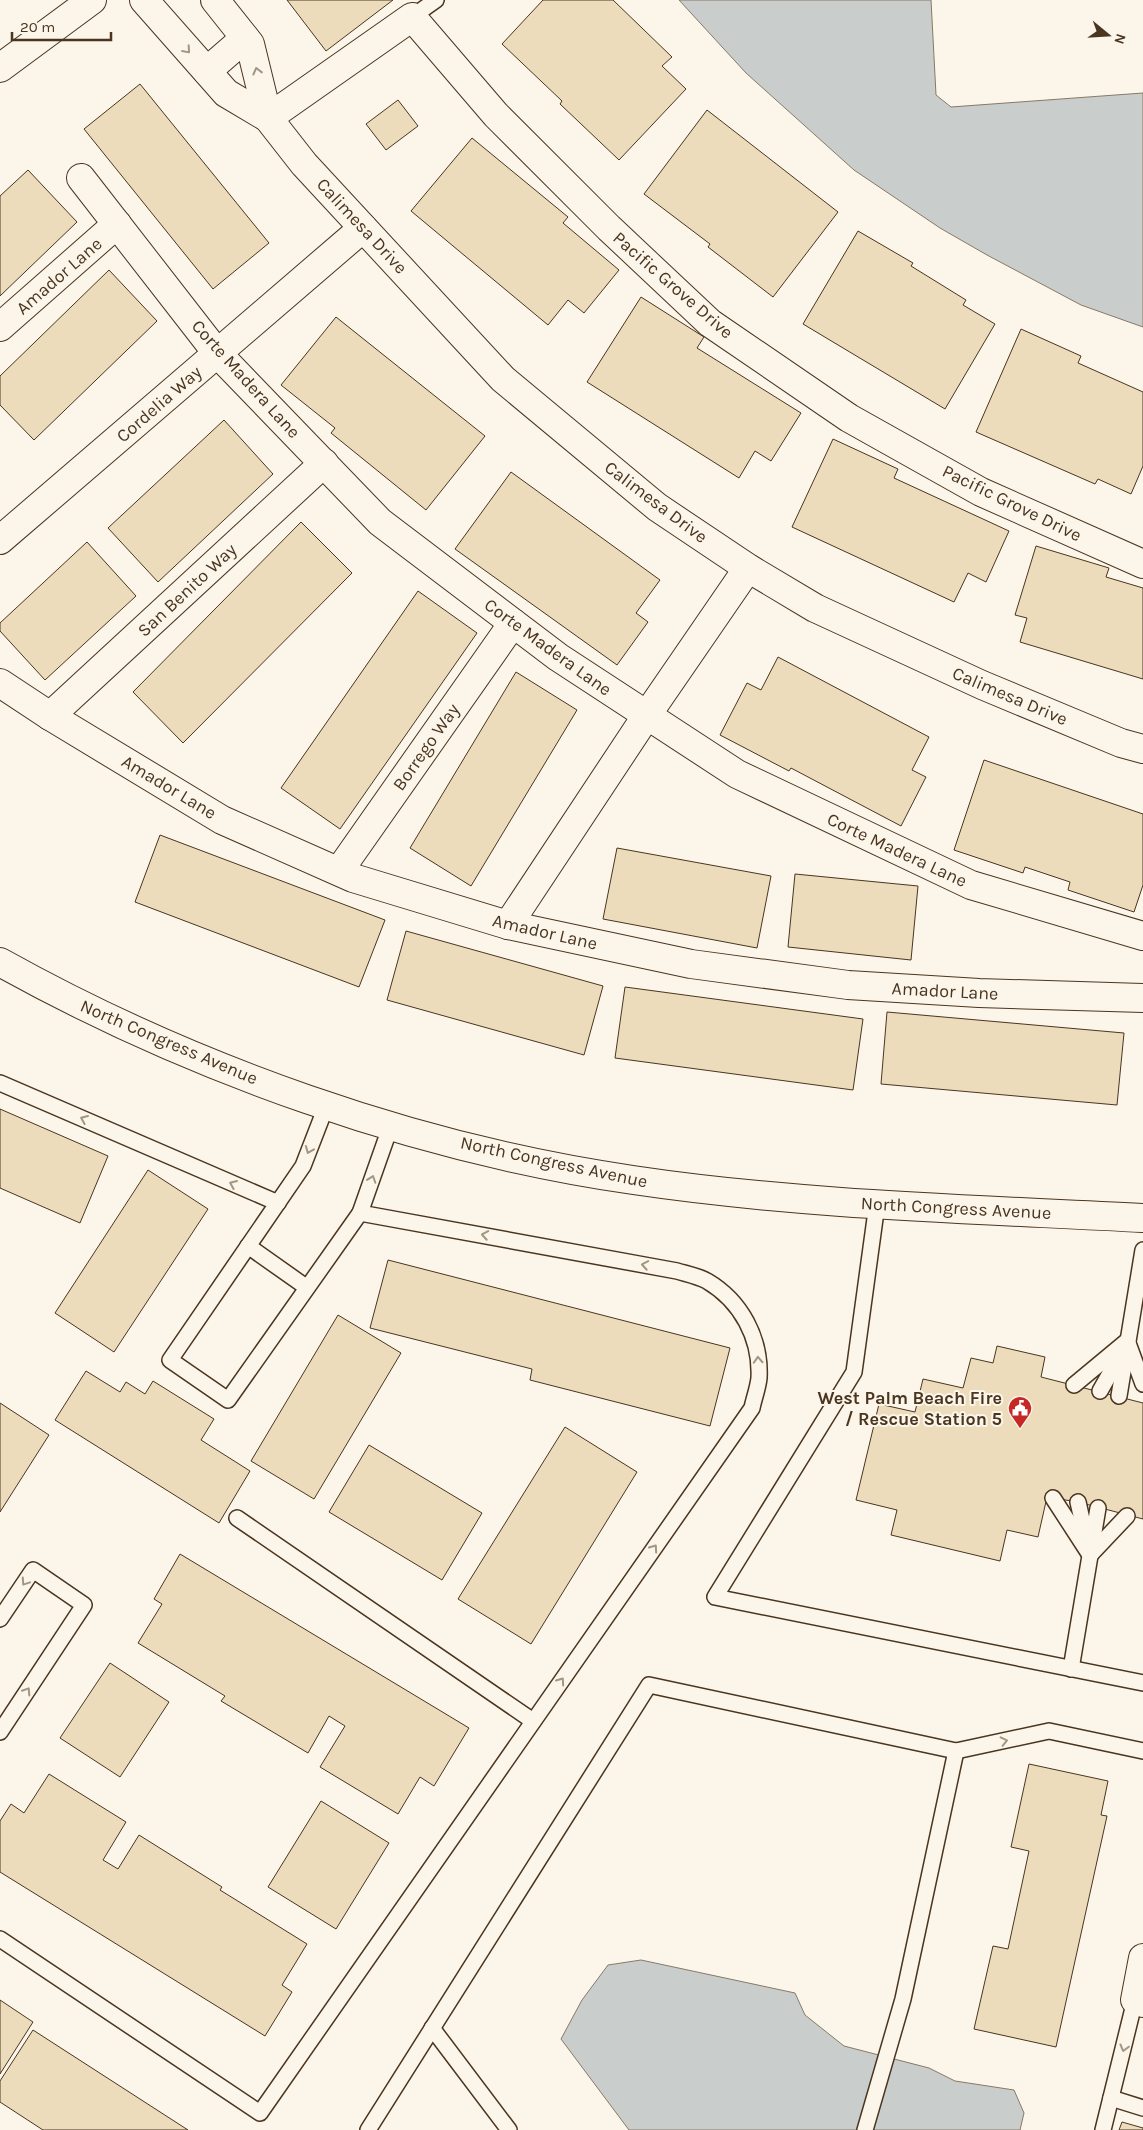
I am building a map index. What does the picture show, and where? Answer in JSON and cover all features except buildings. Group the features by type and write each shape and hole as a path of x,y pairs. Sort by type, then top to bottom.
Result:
{"street":[{"path":"0,68 92,0"},
{"name":"Calimesa Drive","path":"144,0 226,93 268,118 304,164 503,379 657,507 748,568 815,608 973,681 1121,743 1143,749"},
{"name":"Calimesa Drive","path":"215,0 250,44 268,118"},
{"path":"268,118 412,17"},
{"name":"Pacific Grove Drive","path":"412,17 496,115 609,228 710,323 849,418 965,482 1143,564"},
{"path":"207,71 245,38"},
{"name":"Corte Madera Lane","path":"81,178 217,353 380,522 558,657 737,774 972,885 1143,936"},
{"name":"Amador Lane","path":"0,327 117,224"},
{"name":"Cordelia Way","path":"0,540 363,228"},
{"name":"San Benito Way","path":"50,716 324,463"},
{"path":"508,925 647,715 748,568"},
{"name":"Borrego Way","path":"339,871 513,623"},
{"name":"Amador Lane","path":"0,683 50,716 222,820 353,878 508,925 691,964 848,985 979,993 1143,998"},
{"name":"North Congress Avenue","path":"0,962 49,989 160,1042 274,1087 391,1126 509,1156 630,1180 752,1196 1143,1218"},
{"path":"1139,2001 1143,1958"}],"lane":[{"path":"412,17 436,0"},
{"path":"0,1083 278,1203"},
{"path":"328,1104 303,1166 170,1360 228,1400 306,1286 360,1212 391,1126"},
{"path":"877,1204 854,1372 715,1597 1143,1683"},
{"path":"0,1939 260,2113 752,1408 759,1379 757,1349 747,1321 729,1298 706,1280 678,1270 360,1212"},
{"path":"248,1246 306,1286"},
{"path":"1118,1396 1143,1250"},
{"path":"1127,1341 1143,1384"},
{"path":"1074,1385 1127,1341"},
{"path":"1100,1391 1127,1341"},
{"path":"1053,1498 1090,1555"},
{"path":"1078,1502 1090,1555"},
{"path":"1071,1669 1098,1508"},
{"path":"1090,1555 1127,1516"},
{"path":"237,1518 533,1721"},
{"path":"0,1619 33,1570 84,1604 0,1732"},
{"path":"368,2130 649,1685 956,1751 1049,1730 1143,1751"},
{"path":"865,2130 899,2016 956,1751"},
{"path":"1103,2130 1139,2001"},
{"path":"432,2028 510,2130"},
{"path":"1111,2098 1143,2108"}],"shaded area":[{"path":"679,0 931,0 936,95 951,107 1143,93 1143,327 1081,305 987,255 940,228 854,170 746,73"},
{"path":"641,1960 795,1993 805,2015 844,2046 929,2068 955,2081 1014,2090 1024,2113 1020,2130 629,2130 561,2039 582,2000 608,1965"}],"place":[{"name":"West Palm Beach Fire / Rescue Station 5","path":"1020,1429"}]}
